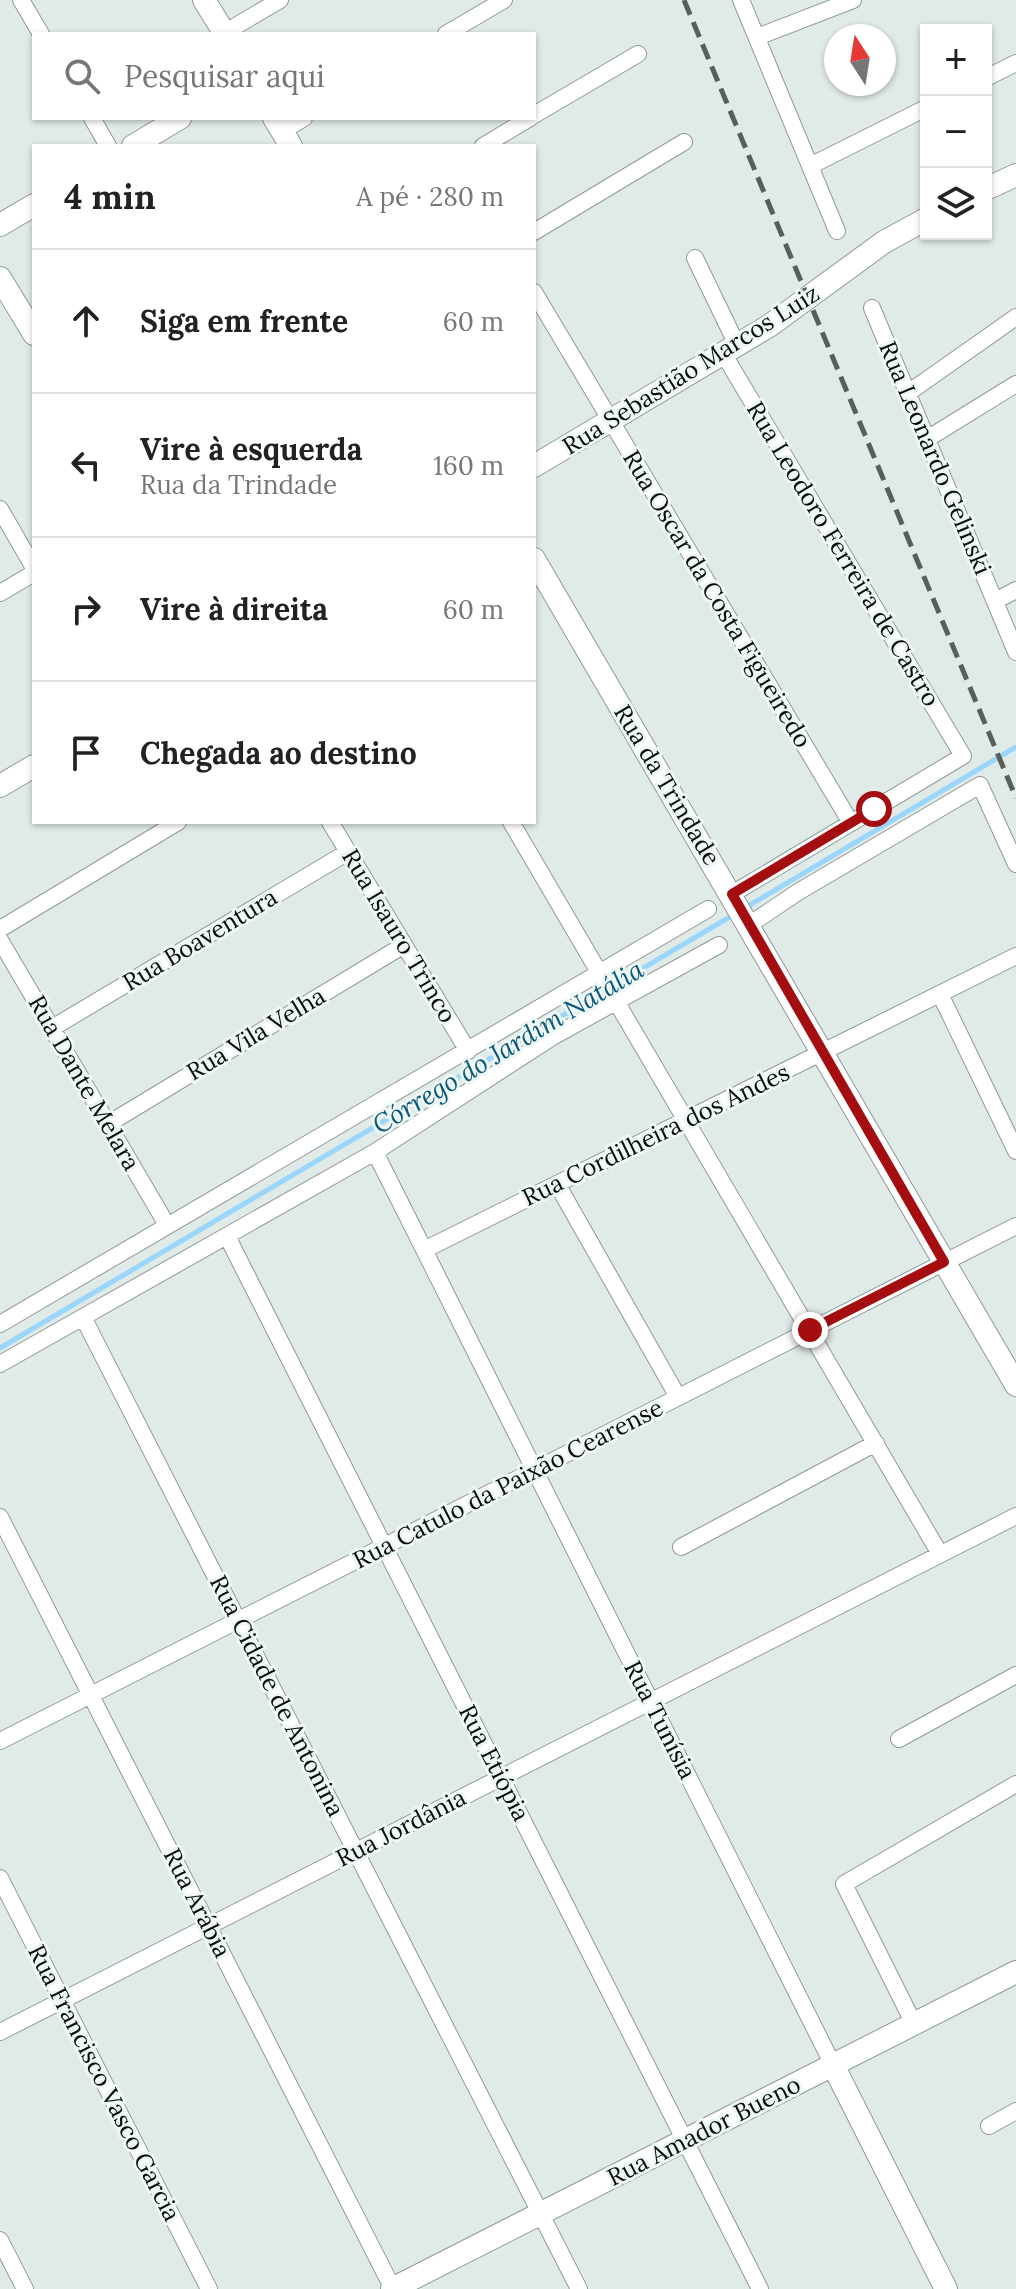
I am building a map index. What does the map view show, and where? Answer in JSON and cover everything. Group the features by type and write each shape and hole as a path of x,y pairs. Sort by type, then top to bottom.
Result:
{"main road":[{"path":"204,0 223,32"},
{"path":"136,144 177,120"},
{"path":"992,186 1016,175"},
{"path":"0,225 32,206"},
{"name":"Rua Sebastião Marcos Luiz","path":"536,465 798,307 884,242 920,222"},
{"path":"0,278 32,331"},
{"name":"Rua da Trindade","path":"536,562 1014,1377"},
{"path":"0,786 32,767"},
{"name":"Rua Amador Bueno","path":"393,2289 1016,1972"},
{"name":"Rua Tunísia","path":"833,2065 946,2289"}],"street":[{"path":"21,0 40,32"},
{"path":"227,32 280,0"},
{"path":"449,32 504,0"},
{"path":"741,0 837,231"},
{"path":"757,37 853,0"},
{"path":"536,115 638,54"},
{"path":"992,75 1016,63"},
{"path":"810,166 920,111"},
{"path":"93,120 107,144"},
{"path":"282,132 301,120"},
{"path":"486,144 527,120"},
{"path":"536,231 684,142"},
{"name":"Rua Leodoro Ferreira de Castro","path":"695,258 730,349 963,756 851,823"},
{"name":"Rua Oscar da Costa Figueiredo","path":"536,295 851,823"},
{"name":"Rua Leonardo Gelinski","path":"872,308 1016,651"},
{"path":"908,393 1016,317"},
{"path":"927,439 1016,384"},
{"path":"0,509 32,566"},
{"path":"0,593 32,571"},
{"path":"995,601 1016,590"},
{"path":"749,925 798,892 980,785 1016,864"},
{"path":"732,894 851,823"},
{"path":"0,929 175,824"},
{"name":"Rua Isauro Trinco","path":"331,824 468,1051"},
{"path":"512,824 940,1554"},
{"name":"Rua Boaventura","path":"52,1028 348,852"},
{"path":"0,1324 708,909"},
{"name":"Rua Dante Melara","path":"0,940 167,1225"},
{"name":"Rua Vila Velha","path":"108,1124 404,945"},
{"path":"0,1364 375,1152 540,1044 719,945"},
{"name":"Rua Cordilheira dos Andes","path":"424,1250 1016,956"},
{"path":"940,994 1016,1151"},
{"name":"Rua Tunísia","path":"375,1152 833,2065"},
{"path":"557,1184 678,1397"},
{"name":"Rua Catulo da Paixão Cearense","path":"0,1741 1016,1226"},
{"name":"Rua Etiópia","path":"227,1236 760,2289"},
{"name":"Rua Cidade de Antonina","path":"83,1317 579,2289"},
{"path":"681,1547 876,1443"},
{"name":"Rua Jordânia","path":"0,2032 1016,1516"},
{"name":"Rua Arábia","path":"0,1517 393,2289"},
{"path":"899,1739 1016,1675"},
{"path":"914,2024 844,1884 1016,1784"},
{"name":"Rua Francisco Vasco Garcia","path":"0,1878 209,2289"},
{"path":"989,2126 1016,2111"},
{"path":"0,2240 25,2289"}],"waterway":[{"name":"Córrego do Jardim Natália","path":"745,908 1016,747"},
{"name":"Córrego do Jardim Natália","path":"0,1348 733,915"}],"railway":[{"path":"684,0 1016,798"}],"route":[{"path":"810,1330 944,1262 732,894 874,809"}]}
